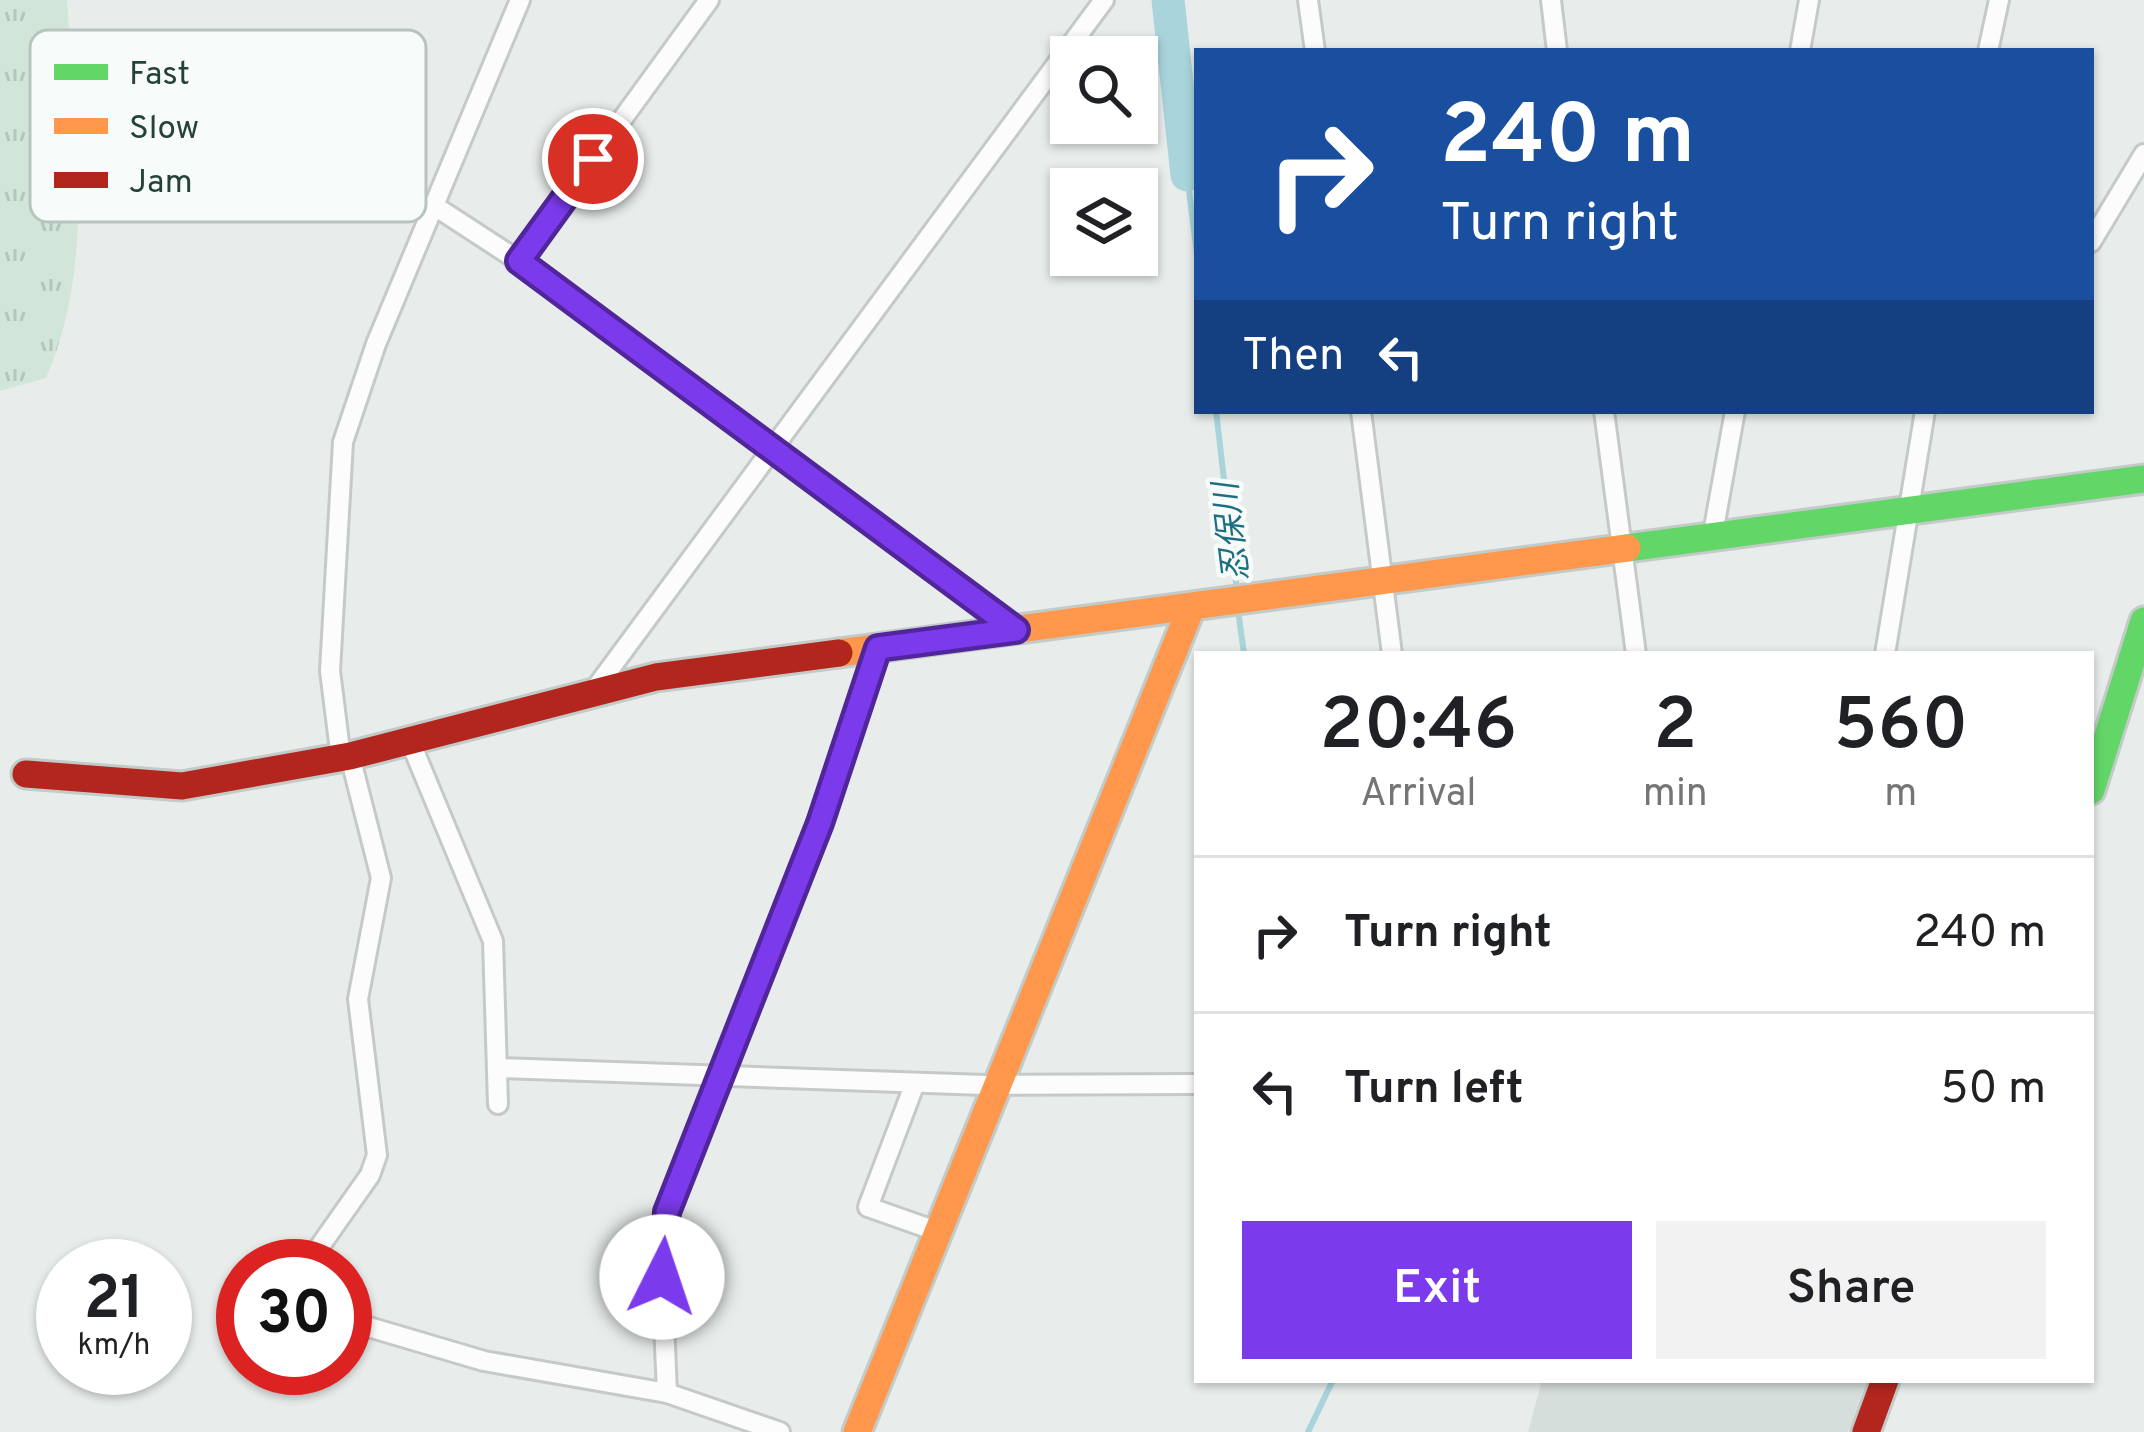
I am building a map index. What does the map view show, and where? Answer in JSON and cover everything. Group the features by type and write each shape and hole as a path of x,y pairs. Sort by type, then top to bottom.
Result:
{"street":[{"path":"326,1239 370,1175 377,1155 358,999 381,878 345,757 330,671 343,442 356,394 520,0"},
{"path":"519,261 709,0"},
{"path":"595,689 1105,0"},
{"path":"1308,0 1315,48"},
{"path":"1551,0 1557,48"},
{"path":"1801,48 1809,0"},
{"path":"1989,48 1999,0"},
{"path":"2094,237 2144,154"},
{"path":"434,205 519,261 1016,630"},
{"path":"1361,414 1393,651"},
{"path":"1604,414 1636,651"},
{"path":"1712,539 1735,414"},
{"path":"1885,651 1924,414"},
{"path":"26,774 182,786 345,757 595,689 2144,479"},
{"path":"856,1432 1191,608"},
{"path":"2094,782 2137,668 2144,621"},
{"path":"667,1393 662,1277 667,1212 820,823 878,648"},
{"path":"410,741 493,941 498,1104"},
{"path":"498,1068 1001,1084 1194,1084"},
{"path":"915,1082 868,1207 939,1232"},
{"path":"372,1328 484,1361 667,1393 781,1432"},
{"path":"1866,1432 1884,1383"}],"shaded area":[{"path":"1541,1383 1866,1383 1848,1432 1528,1432"}],"green space":[{"path":"0,0 67,0 69,30 30,30 30,222 78,222 72,287 46,378 0,391"}],"waterway":[{"name":"忍保川","path":"1168,0 1187,175"},
{"name":"忍保川","path":"1187,175 1194,231"},
{"name":"忍保川","path":"1216,414 1237,591"},
{"name":"忍保川","path":"1238,610 1244,651"},
{"name":"忍保川","path":"1308,1432 1332,1383"}],"traffic: fast":[{"path":"1627,548 2144,479"},
{"path":"2094,780 2144,621"}],"traffic: slow":[{"path":"839,653 1627,548"},
{"path":"857,1432 1191,608"}],"traffic: jam":[{"path":"26,774 182,786 350,756 656,677 839,653"},
{"path":"1866,1432 1884,1383"}],"route":[{"path":"593,159 519,261 1016,630 878,648 820,823 667,1212 662,1277"}]}
